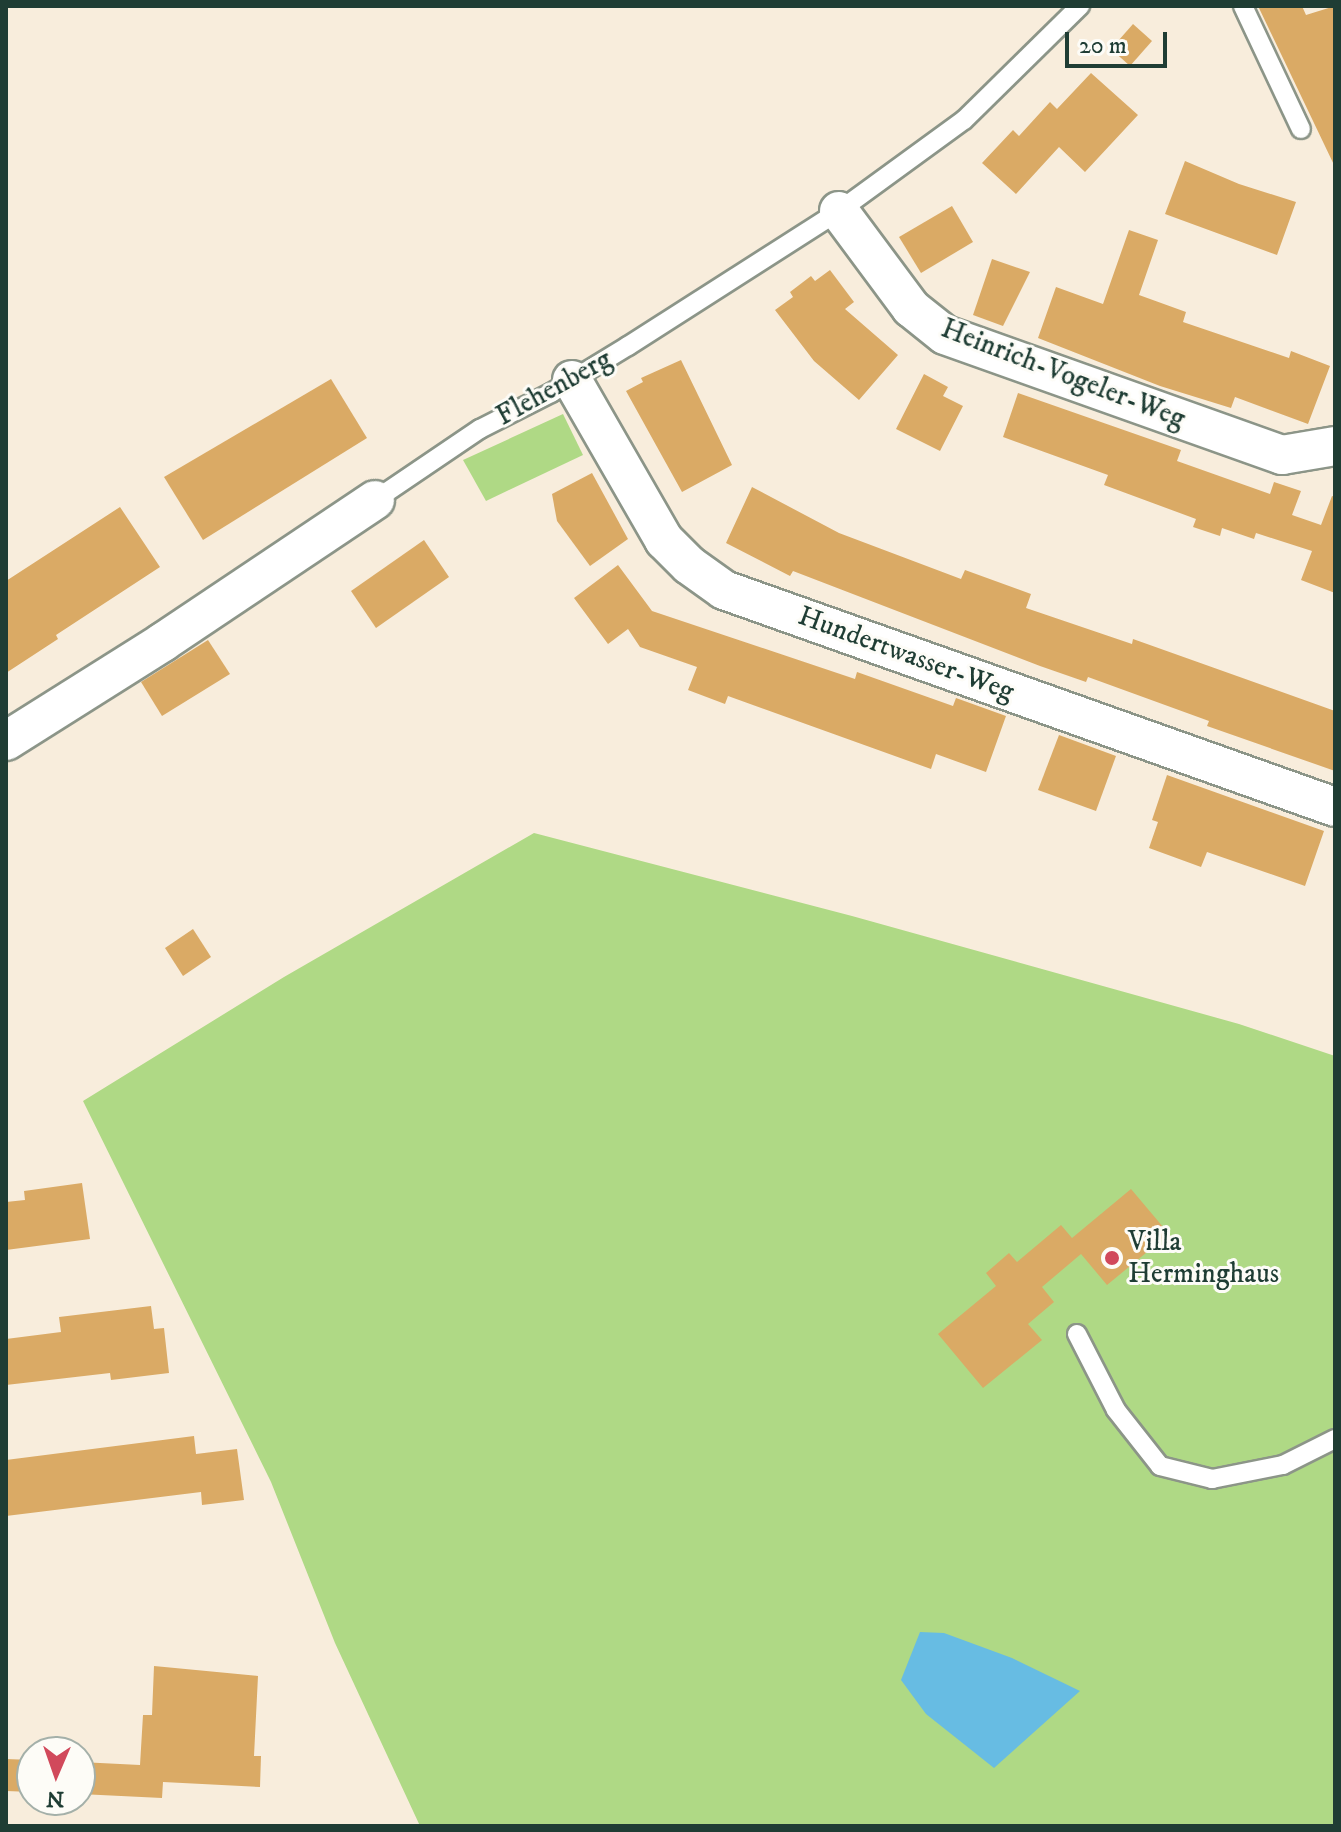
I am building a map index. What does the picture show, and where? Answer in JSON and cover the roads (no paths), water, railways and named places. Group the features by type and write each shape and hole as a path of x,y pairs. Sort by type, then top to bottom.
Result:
{"street":[{"name":"Heinrich-Vogeler-Weg","path":"839,211 883,276 911,308 945,335 1282,455 1335,446"},
{"name":"Hundertwasser-Weg","path":"572,380 664,540 689,565 724,590 1335,807"},
{"name":"Flehenberg","path":"6,741 163,642 375,500"}],"lane":[{"name":"Flehenberg","path":"375,500 480,429 572,380 839,211 964,120 1080,6"},
{"path":"1243,6 1301,129"},
{"path":"1077,1334 1116,1410 1160,1466 1212,1479 1283,1465 1335,1439"}],"water":[{"path":"920,1632 944,1633 1012,1658 1080,1691 994,1768 926,1714 901,1680"}],"place":[{"name":"Villa Herminghaus","path":"1112,1258"}]}
